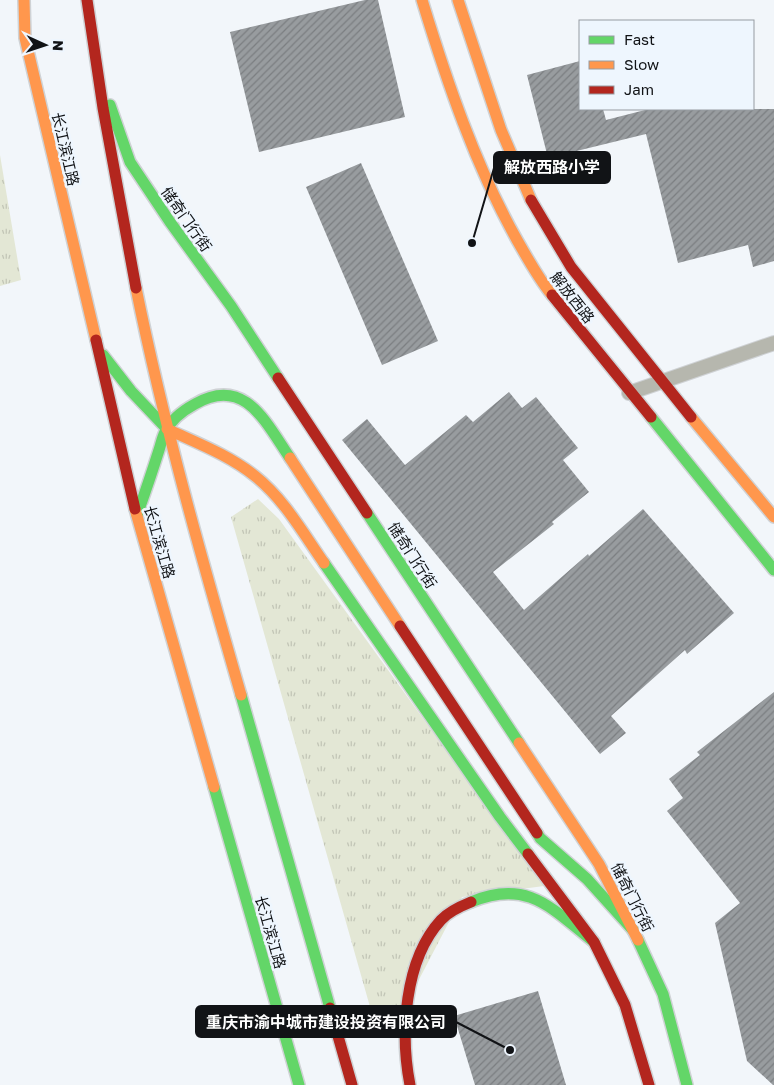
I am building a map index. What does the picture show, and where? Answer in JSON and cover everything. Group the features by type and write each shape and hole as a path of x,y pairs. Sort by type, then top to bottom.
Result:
{"main road":[{"name":"长江滨江路","path":"24,0 26,38 137,516 299,1085"},
{"path":"87,0 92,54 124,229 167,429 188,510 352,1085"},
{"name":"解放西路","path":"422,0 439,57 470,142 503,215 540,280 629,393 774,570"},
{"name":"解放西路","path":"458,0 501,130 532,202 571,267 662,382 774,517"},
{"name":"储奇门行街","path":"92,54 130,162 170,222 231,306 599,864 663,994 687,1085"},
{"path":"96,346 130,391 167,429 237,464 255,476 272,491 287,510 500,817 594,942 625,1005 648,1085"},
{"path":"137,516 167,429 186,410 200,400 218,394 237,396 256,410 277,438 540,838 587,879 633,930"},
{"path":"144,496 153,480 159,477"},
{"path":"172,485 188,510"},
{"path":"410,1085 404,1044 405,1008 413,975 424,943 442,920 465,904 490,894 514,892 537,899 594,942"}],"lane":[{"path":"629,393 774,343"}],"green space":[{"path":"0,155 21,280 0,286"},
{"path":"258,499 279,519 544,886 462,897 399,1018 376,1028 231,517"}],"building":[{"path":"365,0 378,0 405,117 259,152 230,32"},
{"path":"579,61 579,110 603,110 606,120 645,110 774,109 774,261 753,267 748,245 678,263 646,134 548,158 527,75"},
{"path":"361,163 438,341 382,365 306,187"},
{"path":"509,392 522,408 536,397 578,448 563,460 589,492 552,522 554,524 493,572 524,610 643,509 734,613 687,654 685,650 611,716 626,733 600,754 342,440 367,419 405,465 466,415 473,422"},
{"path":"774,692 773,1085 747,1061 715,923 740,903 667,811 683,798 669,779 700,755 697,752"},
{"path":"538,991 566,1085 475,1085 454,1016"}],"traffic: fast":[{"path":"110,105 130,162 170,222 231,306 278,378"},
{"path":"103,355 131,391 167,429"},
{"path":"137,515 163,436 168,428 174,419 187,409 212,397 228,395 241,399 252,407 263,418 290,458"},
{"path":"651,417 774,570"},
{"path":"367,513 519,743"},
{"path":"324,563 500,817 528,854"},
{"path":"241,695 330,1008"},
{"path":"214,787 299,1085"},
{"path":"537,833 540,838 587,879 633,930"},
{"path":"471,902 491,895 508,893 524,895 552,909 594,942"},
{"path":"638,940 663,994 687,1085"}],"traffic: slow":[{"path":"24,0 25,38 96,340"},
{"path":"422,0 441,62 475,153 517,240 552,295"},
{"path":"458,0 501,130 531,200"},
{"path":"136,288 171,442 241,695"},
{"path":"691,417 774,517"},
{"path":"167,429 224,456 255,476 284,506 324,563"},
{"path":"290,458 400,626"},
{"path":"135,509 214,787"},
{"path":"519,743 599,864 638,940"}],"traffic: jam":[{"path":"87,0 103,108 136,288"},
{"path":"531,200 571,267 691,417"},
{"path":"552,295 651,417"},
{"path":"96,340 135,509"},
{"path":"278,378 367,513"},
{"path":"400,626 537,833"},
{"path":"528,854 594,942 625,1005 649,1085"},
{"path":"410,1085 405,1043 408,998 412,976 419,955 429,936 441,920 451,911 471,902"},
{"path":"330,1008 352,1085"}],"place":[{"name":"解放西路小学","path":"472,243"},
{"name":"重庆市渝中城市建设投资有限公司","path":"510,1050"}]}
